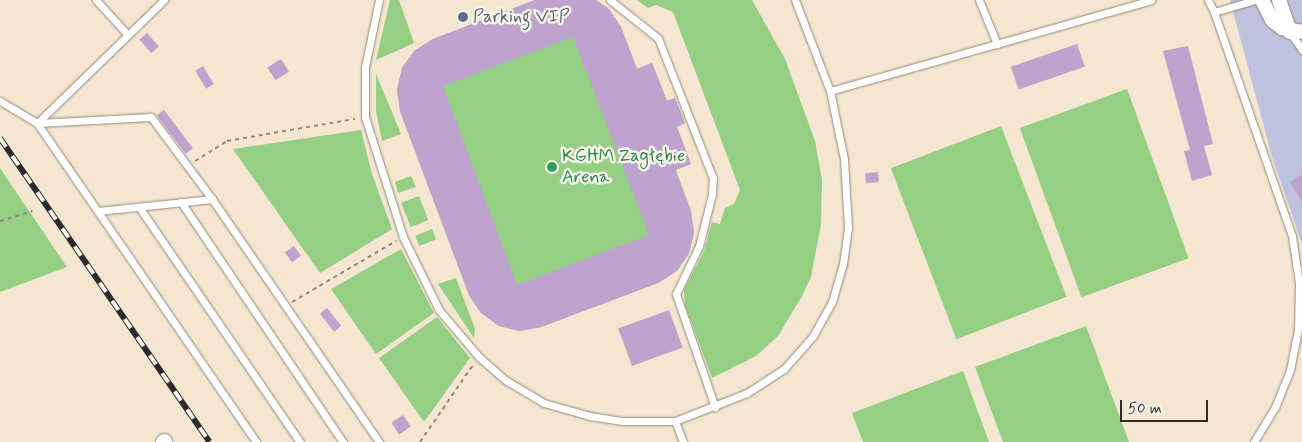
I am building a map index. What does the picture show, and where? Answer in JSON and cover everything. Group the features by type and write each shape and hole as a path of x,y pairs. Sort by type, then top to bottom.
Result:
{"street":[{"path":"1262,0 1272,20 1296,32"},
{"path":"1279,0 1296,32"}],"lane":[{"path":"96,0 128,35"},
{"path":"37,123 164,0"},
{"path":"379,0 365,67 365,117 403,237 439,310 479,357 507,381 544,403 590,416 623,421 675,422 715,407 746,392 784,369 813,336 832,302 843,264 848,228 844,159 830,91 795,0"},
{"path":"610,0 658,38 713,178 712,194 698,246 676,294 715,407"},
{"path":"980,0 997,44"},
{"path":"830,91 1151,0"},
{"path":"1208,0 1214,12 1292,236 1299,282 1298,329 1290,370 1275,407 1254,442"},
{"path":"1214,12 1255,0"},
{"path":"1296,32 1302,50"},
{"path":"0,101 37,123 256,442"},
{"path":"37,123 151,117 212,199 379,442"},
{"path":"98,211 212,199"},
{"path":"181,202 343,442"},
{"path":"139,207 300,442"},
{"path":"675,422 683,442"}],"path":[{"path":"188,166 227,140 365,117"},
{"path":"0,221 33,211"},
{"path":"286,306 403,237"},
{"path":"420,442 479,357"}],"shaded area":[{"path":"1230,0 1302,0 1302,244 1272,157"}],"green space":[{"path":"390,0 399,0 414,43 376,60"},
{"name":"KGHM Zagłębie Arena","path":"535,0 596,0 609,9 621,27 637,69 652,63 667,101 675,98 685,123 677,127 691,164 676,170 691,211 694,233 689,253 677,271 658,283 541,327 520,331 499,326 481,313 469,295 400,111 397,90 402,68 414,51 433,39"},
{"path":"637,0 752,0 785,59 815,141 822,180 821,224 811,277 778,336 756,356 712,378 685,305 684,290 704,251 712,222 720,224 725,208 734,204 740,190 673,12 656,5 648,8"},
{"path":"376,74 401,134 382,141 376,111"},
{"path":"1127,89 1189,258 1081,297 1020,128"},
{"path":"1001,126 1067,297 956,339 891,168"},
{"path":"361,130 372,174 392,229 320,273 233,149"},
{"path":"0,168 67,267 0,292"},
{"path":"411,176 416,187 398,193 395,182"},
{"path":"419,196 428,220 411,227 401,203"},
{"path":"432,229 436,239 419,246 415,236"},
{"path":"401,249 434,313 376,354 331,289"},
{"path":"456,278 475,329 474,338 438,284"},
{"path":"437,317 470,358 424,422 379,358"},
{"path":"1086,326 1129,442 1003,442 975,367"},
{"path":"963,371 989,442 863,442 852,413"}],"building":[{"path":"535,0 596,0 609,9 621,27 637,69 652,63 667,101 675,98 685,123 677,127 691,164 675,170 691,211 694,233 689,253 677,271 658,283 541,327 520,331 499,326 481,313 469,295 400,111 397,90 402,68 414,51 433,39","holes":["573,37 649,235 517,285 443,86"]},
{"path":"147,33 159,47 151,53 139,40"},
{"path":"1077,44 1085,67 1019,89 1011,67"},
{"path":"1188,46 1213,144 1204,146 1212,175 1192,181 1184,151 1190,150 1163,51"},
{"path":"281,59 289,72 275,80 267,67"},
{"path":"203,66 214,84 206,89 195,71"},
{"path":"164,110 193,148 186,154 157,115"},
{"path":"878,172 879,182 866,183 865,173"},
{"path":"1302,174 1302,202 1290,182"},
{"path":"294,246 301,256 292,262 285,252"},
{"path":"327,308 341,326 334,332 320,314"},
{"path":"669,310 683,348 632,366 618,328"},
{"path":"403,415 411,427 399,434 391,423"}],"railway":[{"path":"0,138 210,442"}],"place":[{"name":"Parking VIP","path":"463,17"},
{"name":"KGHM Zagłębie Arena","path":"552,167"}]}
